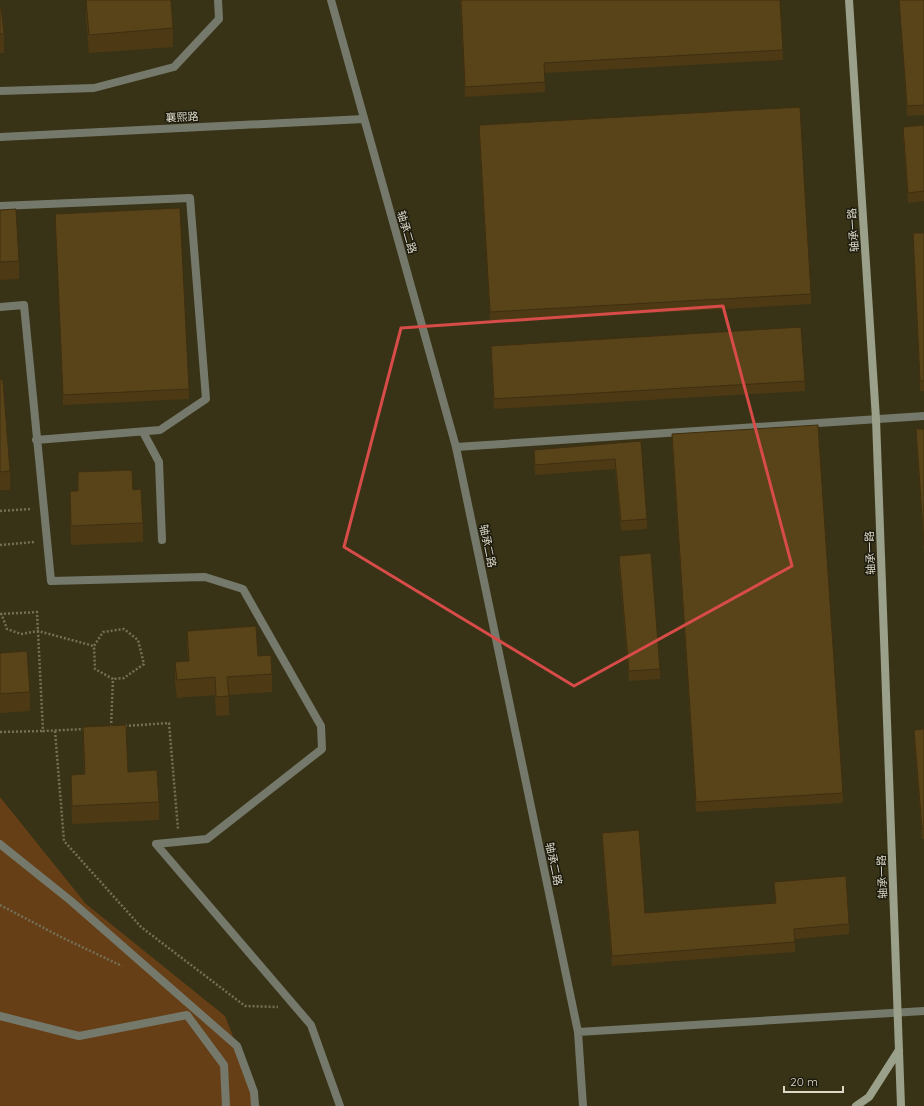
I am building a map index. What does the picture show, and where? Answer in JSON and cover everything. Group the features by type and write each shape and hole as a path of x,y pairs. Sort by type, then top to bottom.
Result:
{"street":[{"path":"0,91 94,88 174,66 219,19 218,0"},
{"name":"轴承二路","path":"331,0 456,447 578,1032 583,1106"},
{"name":"轴承一路","path":"849,0 876,419 901,1106"},
{"name":"襄熙路","path":"0,137 364,119"},
{"path":"0,206 190,198 206,399 160,430 36,440"},
{"path":"0,307 24,305 36,440 51,581 205,577 243,589 321,726 322,749 207,839 156,844 311,1025 340,1106"},
{"path":"456,447 924,416"},
{"path":"143,432 159,462 162,540"},
{"path":"0,844 71,901 237,1046 254,1092 255,1106"},
{"path":"578,1032 924,1011"},
{"path":"0,1016 79,1036 187,1015 224,1065 226,1106"},
{"path":"856,1106 869,1097 899,1050"}],"path":[{"path":"0,511 43,508"},
{"path":"0,545 46,542"},
{"path":"43,732 38,632 36,612 0,614 7,630 21,634 38,632 94,646"},
{"path":"124,629 138,640 144,664 124,678 113,679 95,669 94,646 103,632 124,629"},
{"path":"111,727 113,679"},
{"path":"104,728 169,723 179,842"},
{"path":"0,732 43,732 90,729"},
{"path":"55,731 64,841 141,928 245,1006 295,1007"},
{"path":"0,905 63,938 125,967"}],"highlighted area":[{"path":"723,306 792,566 574,686 344,547 401,328"}],"shaded area":[{"path":"0,797 86,904 225,1016 260,1106 0,1106"}],"building":[{"path":"86,0 171,0 173,28 89,35"},
{"path":"461,0 780,0 783,50 544,63 545,82 465,87"},
{"path":"899,0 924,0 924,105 907,106"},
{"path":"1,6 4,34 0,34"},
{"path":"800,107 811,294 490,312 479,125"},
{"path":"924,125 924,191 908,193 903,127"},
{"path":"180,208 189,389 63,395 55,214"},
{"path":"16,209 19,261 0,262 0,210"},
{"path":"913,233 924,233 924,381 920,381"},
{"path":"801,327 805,381 494,399 491,346"},
{"path":"0,378 3,381 10,471 0,472"},
{"path":"818,425 843,793 696,802 672,434"},
{"path":"916,429 924,429 924,545"},
{"path":"641,441 647,519 621,521 615,459 535,465 534,450"},
{"path":"132,470 133,490 141,489 143,523 71,526 70,491 78,491 78,472"},
{"path":"651,553 660,669 629,671 619,556"},
{"path":"256,626 258,656 271,655 272,674 227,677 229,696 216,697 215,677 177,680 175,662 189,661 187,631"},
{"path":"27,651 30,692 0,694 0,653"},
{"path":"126,725 128,772 157,770 159,802 72,806 71,775 85,774 83,727"},
{"path":"924,729 924,829 922,829 914,730"},
{"path":"639,830 645,913 776,903 774,882 846,876 849,924 794,929 795,942 612,956 602,833"}]}
